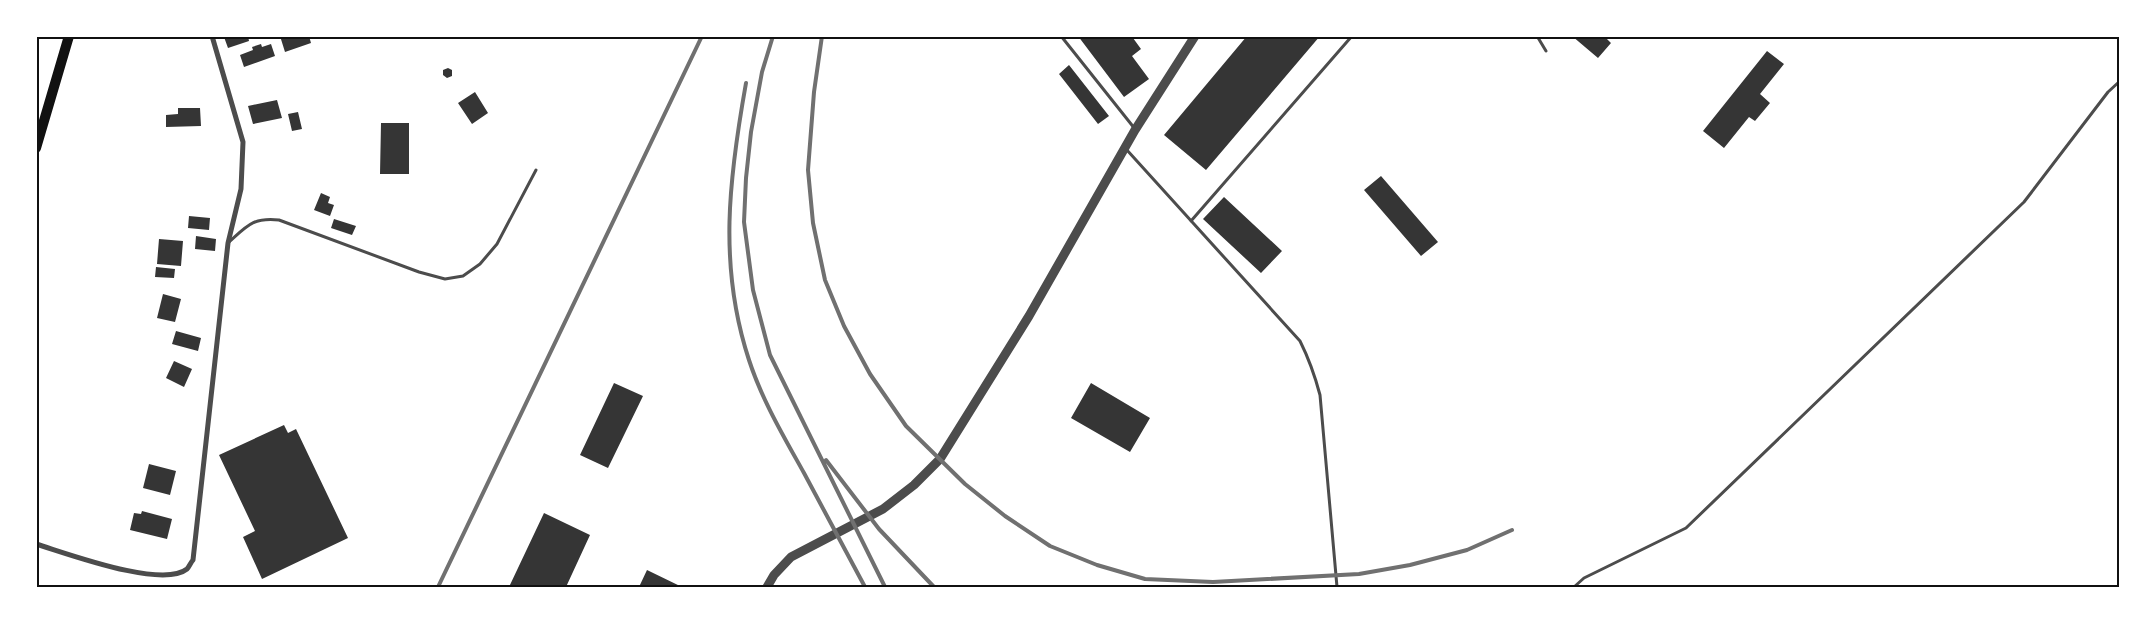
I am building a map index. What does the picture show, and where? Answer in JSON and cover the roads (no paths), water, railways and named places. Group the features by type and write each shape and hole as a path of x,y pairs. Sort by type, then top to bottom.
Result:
{"main road":[{"path":"36,148 69,36"}],"street":[{"path":"36,544 115,568 150,575 170,576 186,569 193,560 228,243 241,189 243,142 212,36"},
{"path":"767,587 774,575 790,557 883,509 914,485 940,458 1029,316 1135,130 1194,36"}],"lane":[{"path":"1061,36 1135,130"},
{"path":"1191,221 1352,36"},
{"path":"1537,36 1546,51"},
{"path":"1574,587 1584,578 1686,528 2024,202 2108,92 2120,81"},
{"path":"1125,148 1300,341 1314,372 1320,395 1337,587"},
{"path":"228,243 248,225 264,218 280,220 419,272 445,279 463,276 480,264 497,244 536,170"}],"railway":[{"path":"438,587 702,36"},
{"path":"773,36 762,72 751,132 746,178 744,222 753,290 770,355 885,587"},
{"path":"822,36 814,92 808,170 813,223 825,280 844,326 870,374 906,426 965,484 1005,516 1050,546 1097,565 1145,579 1213,582 1359,574 1410,565 1467,550 1512,530"},
{"path":"746,83 735,153 730,222 730,256 739,325 754,375 767,404 865,587"},
{"path":"826,460 879,529 934,587"}]}
